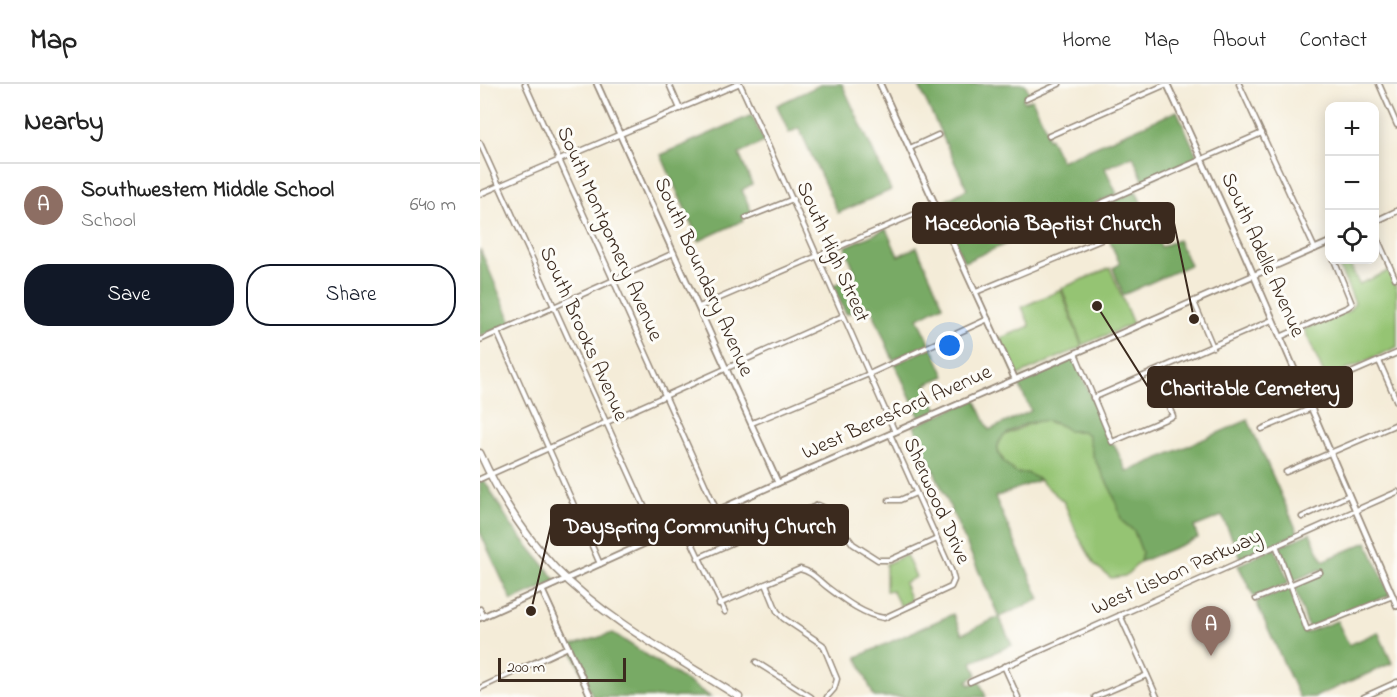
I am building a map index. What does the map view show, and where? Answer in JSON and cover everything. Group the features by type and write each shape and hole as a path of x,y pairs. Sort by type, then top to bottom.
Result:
{"highway":[{"path":"480,453 490,475 524,530 568,579 621,622 739,697"}],"street":[{"name":"South Montgomery Avenue","path":"525,84 717,511"},
{"name":"South Boundary Avenue","path":"597,84 778,483"},
{"path":"669,84 680,109"},
{"path":"480,194 739,84"},
{"name":"South High Street","path":"739,84 793,199 893,433"},
{"path":"880,84 1015,379"},
{"path":"1026,99 1059,84"},
{"path":"1049,136 1167,84"},
{"name":"South Adelle Avenue","path":"1167,84 1312,408 1397,606"},
{"path":"1239,84 1314,249"},
{"path":"1378,84 1397,125"},
{"path":"976,292 1101,240 1089,210 1092,207 1262,133"},
{"path":"910,148 938,135"},
{"name":"South Brooks Avenue","path":"480,143 658,537"},
{"path":"746,219 793,199"},
{"path":"699,307 936,205"},
{"path":"1379,220 1397,211"},
{"path":"1379,242 1395,278"},
{"name":"West Beresford Avenue","path":"482,618 778,483 1325,244"},
{"path":"480,340 674,253"},
{"path":"1280,337 1352,304 1336,264"},
{"path":"1194,302 1213,347"},
{"path":"480,479 843,316"},
{"path":"752,423 869,374 988,319"},
{"path":"1093,398 1272,320"},
{"path":"497,332 601,564"},
{"path":"1075,353 1112,442 1173,416 1154,373"},
{"path":"1305,393 1397,353"},
{"path":"1379,361 1397,402"},
{"path":"1262,429 1312,408"},
{"path":"1286,472 1397,424"},
{"name":"Sherwood Drive","path":"766,584 800,569 810,571 825,586 872,617 884,618 951,587 954,580 893,433"},
{"name":"West Lisbon Parkway","path":"970,682 1397,492"},
{"path":"889,500 900,500 916,493"},
{"path":"1302,517 1349,495"},
{"path":"698,558 818,505 827,509 853,544 878,560 890,560 937,539"},
{"path":"684,526 719,604 725,612"},
{"path":"1276,545 1307,630 1393,596"},
{"path":"1256,599 1320,572"},
{"path":"719,604 766,584 775,607 783,618 823,645 837,679 834,689 827,697"},
{"path":"542,590 591,697"},
{"path":"480,609 482,618"},
{"path":"1120,615 1156,697"},
{"path":"480,688 568,648"},
{"path":"756,662 811,697"},
{"path":"1004,666 1018,697"},
{"path":"1095,697 1147,675"},
{"path":"1364,697 1397,682"}],"green space":[{"path":"822,84 842,84 891,190 838,213 799,128 789,133 777,105"},
{"path":"918,84 1025,84 1030,94 1023,98 1024,102 1032,99 1048,133 1046,135 1048,139 1050,138 1061,161 1177,111 1198,158 1144,182 1133,156 1105,168 1117,194 964,262 938,205 967,189"},
{"path":"752,115 764,142 739,154 752,184 742,190 752,213 743,217 744,220 699,241 661,155"},
{"path":"1136,191 1161,247 1178,240 1190,265 1123,295 1113,268 1120,264 1095,209"},
{"path":"886,229 898,256 917,247 943,305 918,318 930,343 893,360 870,305 846,314 833,286 856,274 845,247"},
{"path":"480,249 512,323 480,336"},
{"path":"1338,264 1350,264 1359,284 1389,271 1397,289 1397,347 1326,379 1304,329 1349,311 1355,303"},
{"path":"1110,268 1133,324 1082,345 1062,288"},
{"path":"1061,290 1082,347 1016,376 999,339 1030,326 1022,307"},
{"path":"932,347 945,376 926,384 938,410 920,418 895,364"},
{"path":"1074,356 1111,444 1114,444 1127,472 1248,420 1298,533 1241,558 1222,516 1194,527 1198,538 1140,562 1142,552 1134,531 1122,521 1113,494 1093,456 1088,435 1082,431 1068,431 1052,422 1044,421 1028,423 1006,434 998,445 999,454 1003,460 1016,473 1027,473 1040,480 995,497 1040,599 999,617 914,426 975,399 989,430 1031,411 1017,381"},
{"path":"1042,420 1065,427 1068,431 1082,431 1088,435 1093,456 1113,494 1122,521 1134,531 1142,552 1140,562 1125,576 1111,578 1095,565 1078,536 1064,502 1039,480 1016,473 1005,463 998,451 998,443 1003,436"},
{"path":"484,480 511,525 557,581 512,601 480,532 480,482"},
{"path":"1310,533 1323,561 1367,542 1390,595 1308,627 1294,586 1323,573 1321,569 1293,581 1279,547"},
{"path":"1275,548 1289,583 1254,597 1238,565"},
{"path":"906,555 916,577 904,583 911,601 900,606 892,590 886,591 886,564"},
{"path":"1290,588 1305,633 1337,621 1349,645 1378,632 1392,663 1315,697 1299,697 1256,602"},
{"path":"953,614 962,634 999,617 1012,645 972,662 977,675 967,681 970,685 979,680 986,697 874,697 857,657"},
{"path":"613,633 711,697 593,697 570,646"}],"place":[{"name":"Charitable Cemetery","path":"1097,306"},
{"name":"Macedonia Baptist Church","path":"1194,319"},
{"name":"Dayspring Community Church","path":"531,611"},
{"name":"Southwestern Middle School","path":"1211,656"}]}
